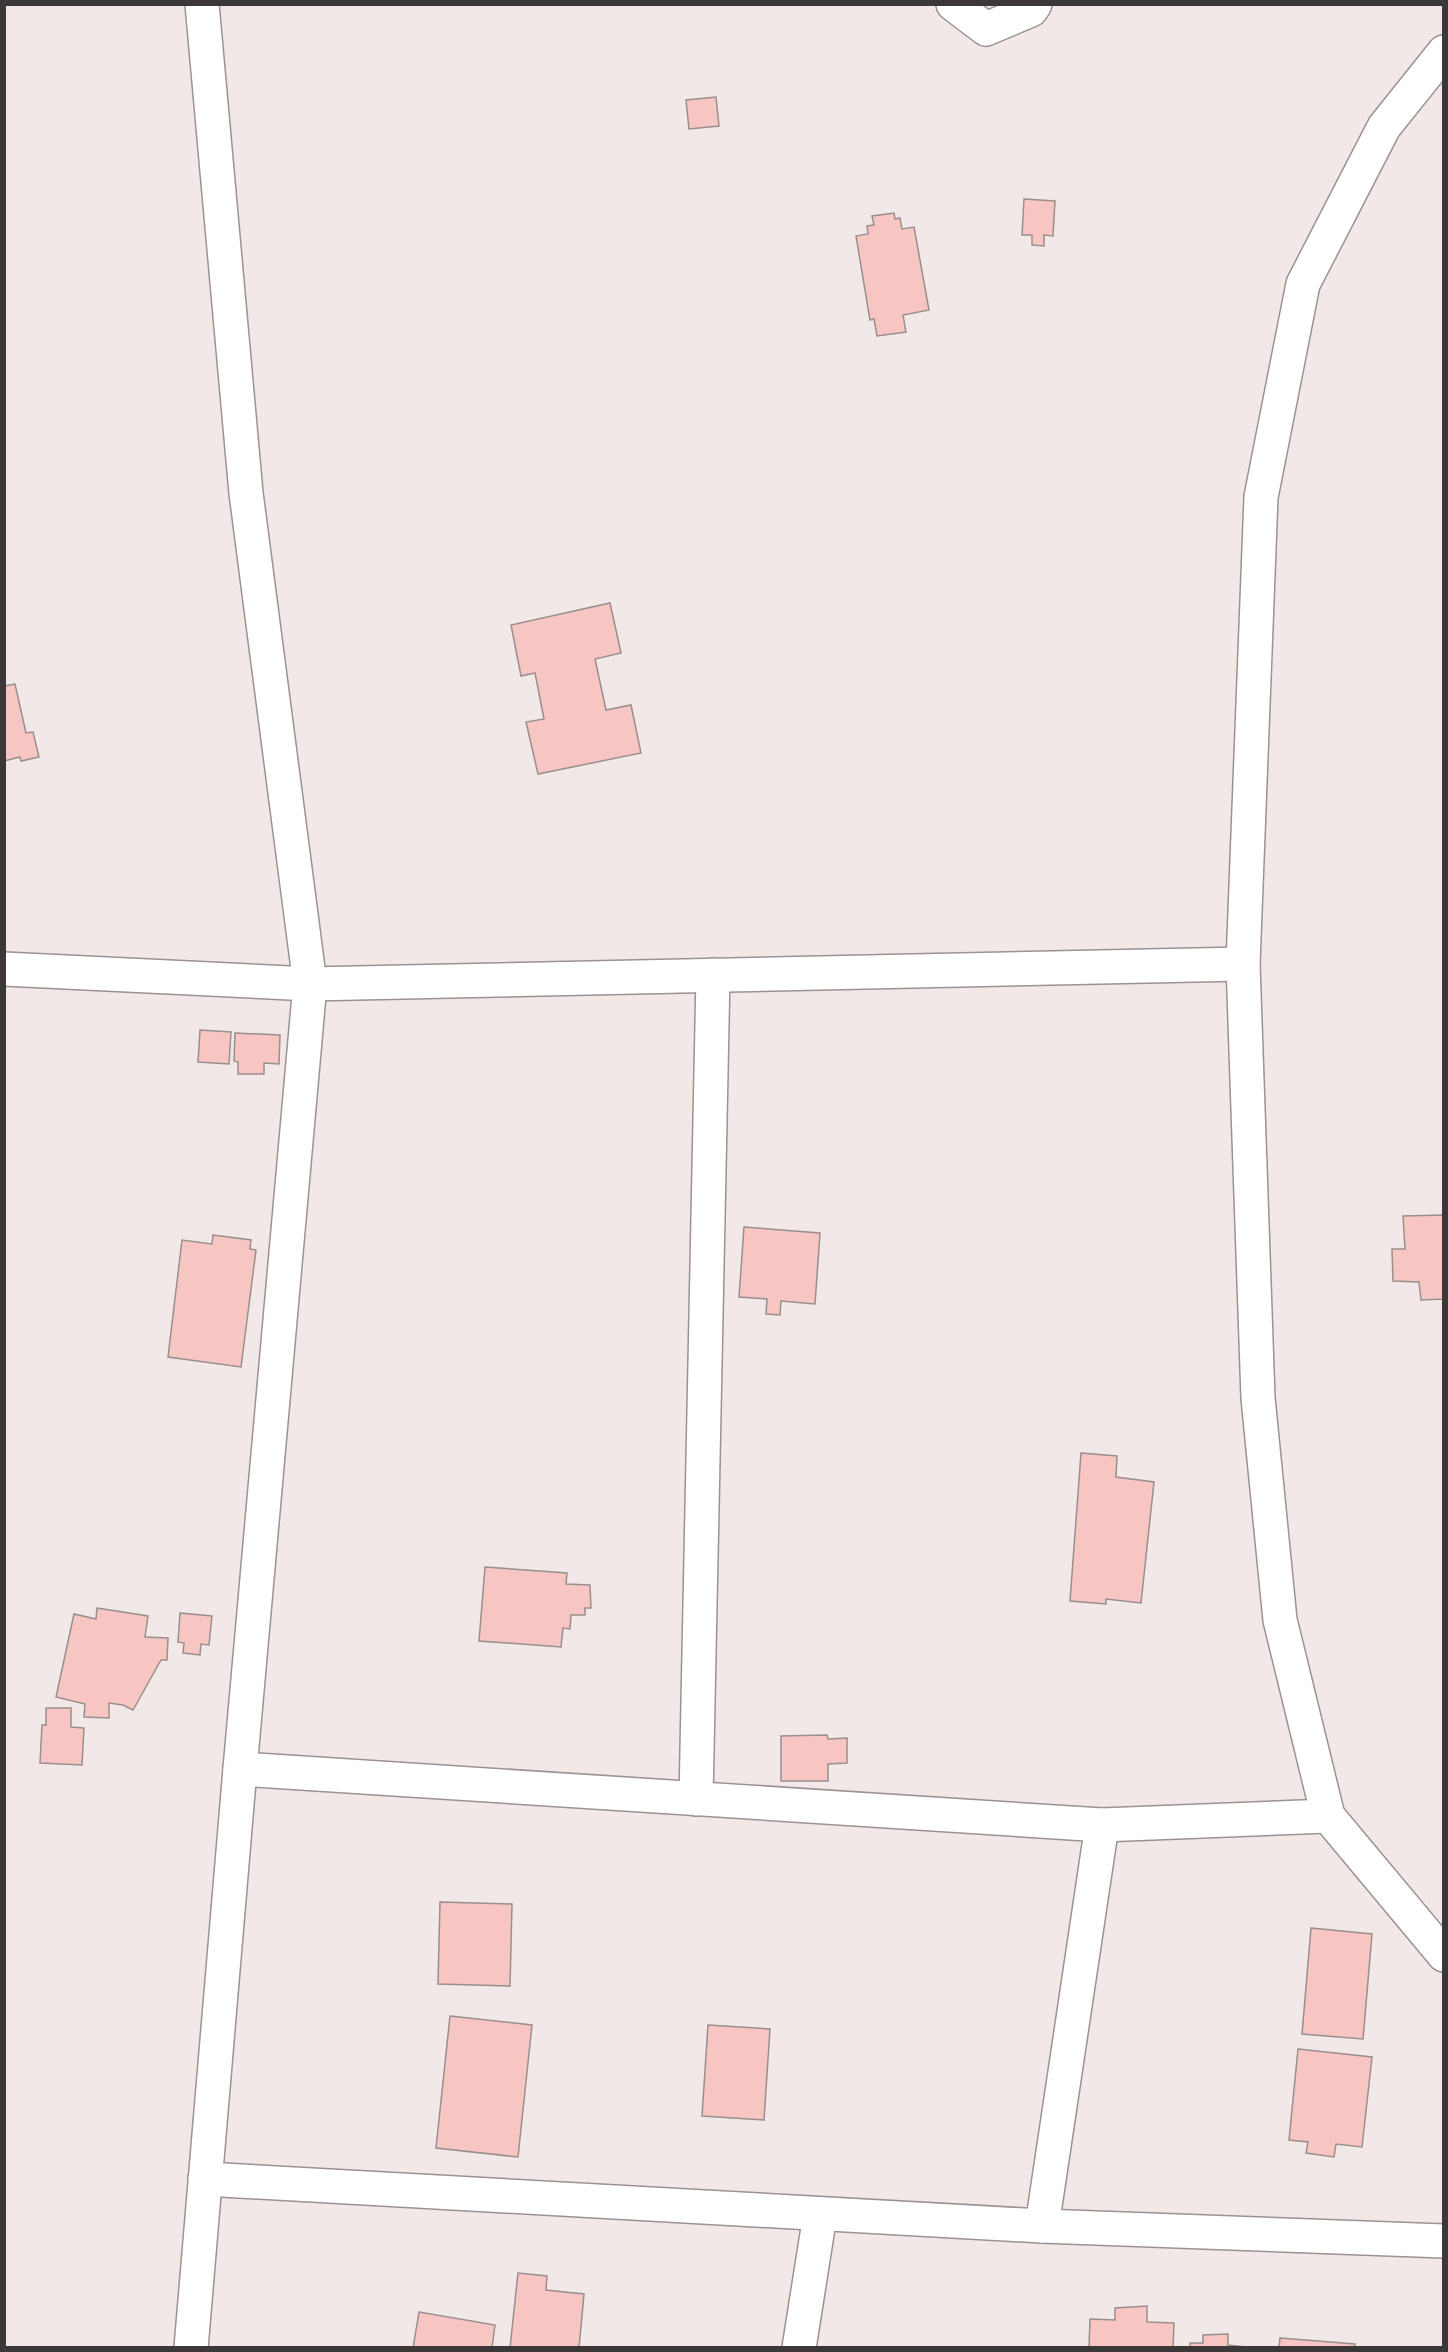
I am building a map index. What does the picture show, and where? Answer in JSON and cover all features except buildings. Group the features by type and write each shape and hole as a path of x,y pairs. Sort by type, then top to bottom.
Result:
{"street":[{"path":"191,2348 310,984 246,494 202,4"},
{"path":"953,4 986,29 1031,10 1035,4"},
{"path":"1443,52 1384,127 1303,284 1261,497 1243,964 1258,1398 1280,1620 1328,1816 1443,1955"},
{"path":"4,969 310,984 1243,964"},
{"path":"696,1799 713,975"},
{"path":"240,1769 1102,1825 1328,1816"},
{"path":"1042,2226 1102,1825"},
{"path":"205,2179 820,2215 1443,2241"},
{"path":"799,2348 820,2215"}]}
